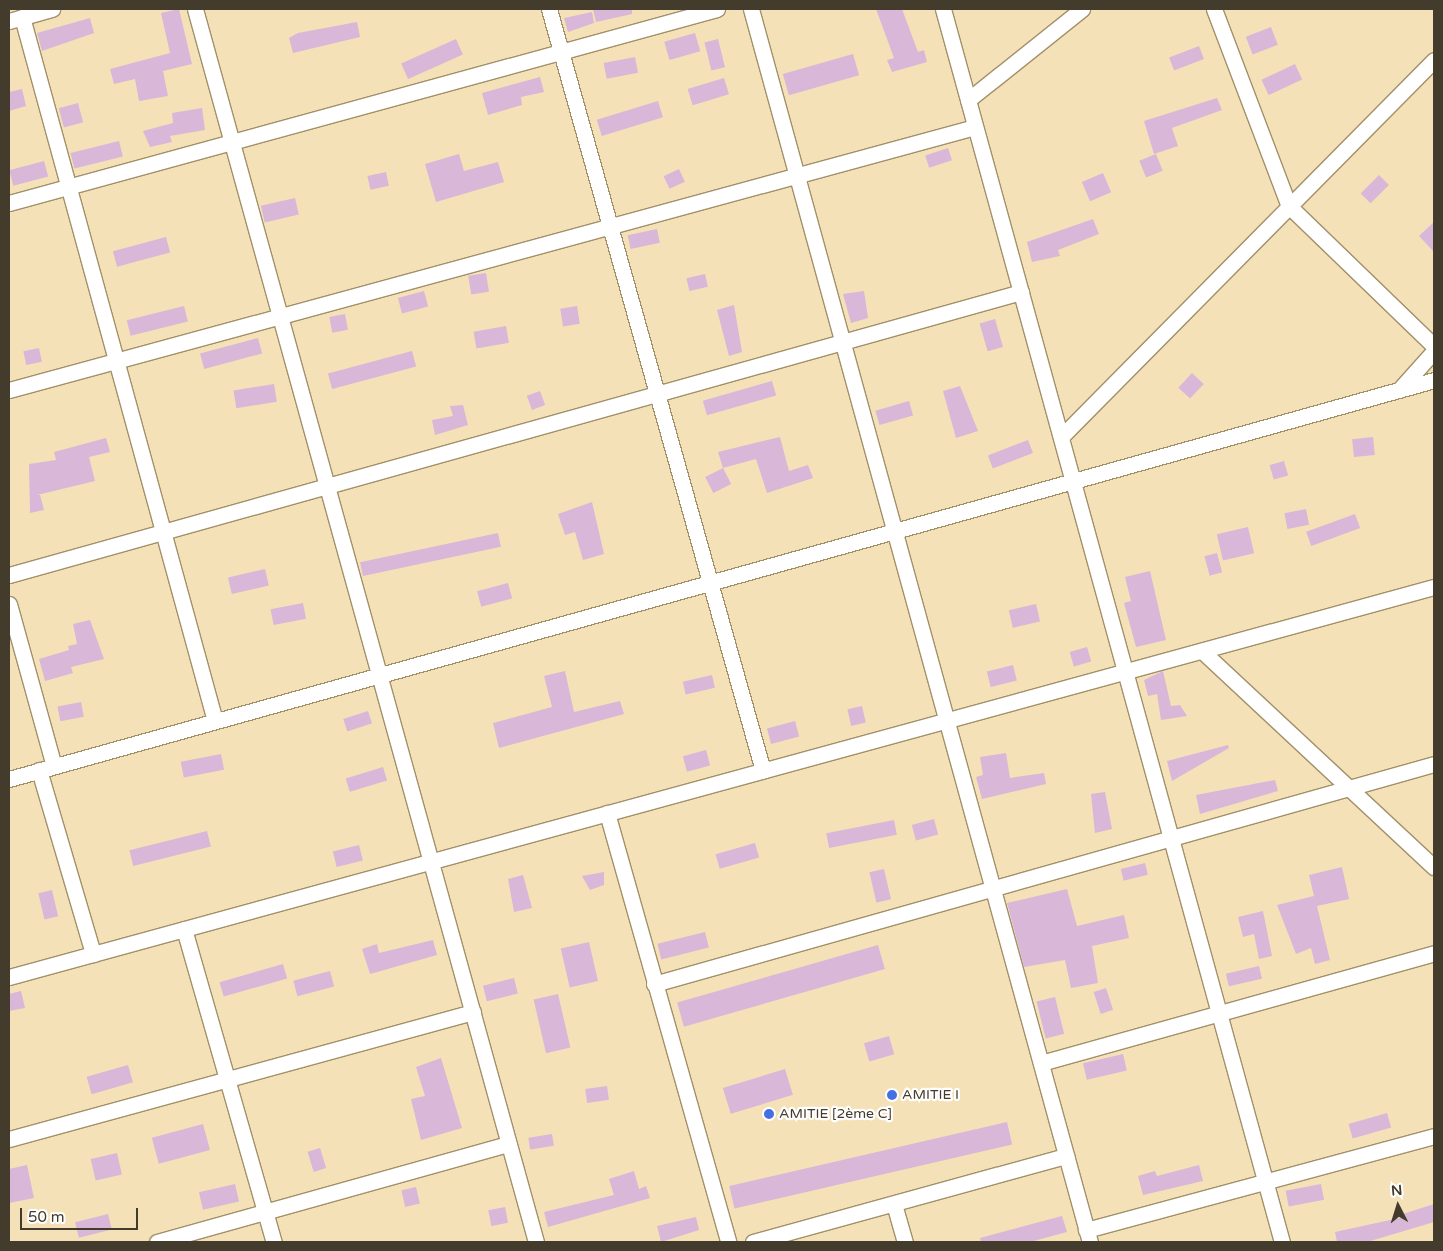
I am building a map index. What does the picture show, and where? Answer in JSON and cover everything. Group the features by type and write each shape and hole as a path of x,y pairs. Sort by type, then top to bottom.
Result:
{"street":[{"path":"52,9 15,19 68,186 215,721"},
{"path":"195,9 327,486 376,676 431,861 536,1242"},
{"path":"549,9 763,771"},
{"path":"9,202 562,53 716,9"},
{"path":"750,9 798,175 1088,1236 1266,1182 1434,1136"},
{"path":"943,9 1282,1242"},
{"path":"968,100 1082,9"},
{"path":"1214,9 1289,206 1434,346"},
{"path":"1061,437 1434,60"},
{"path":"9,390 975,127"},
{"path":"9,574 1021,292"},
{"path":"1399,390 1434,351"},
{"path":"9,778 1434,380"},
{"path":"9,977 1434,587"},
{"path":"9,604 54,766"},
{"path":"1202,651 1434,867"},
{"path":"654,984 1434,764"},
{"path":"39,770 93,954"},
{"path":"607,813 728,1242"},
{"path":"184,929 274,1242"},
{"path":"1041,1063 1434,953"},
{"path":"9,1138 473,1012"},
{"path":"157,1242 509,1144"},
{"path":"753,1242 1066,1156"},
{"path":"894,1204 905,1242"}],"building":[{"path":"179,9 192,64 163,71 168,96 139,101 135,79 114,84 110,69 170,53 161,13"},
{"path":"593,9 632,9 632,14 596,22"},
{"path":"876,9 902,9 918,52 924,50 927,62 892,72 887,60 894,58"},
{"path":"592,12 594,23 568,32 564,18"},
{"path":"90,18 94,33 42,51 37,33"},
{"path":"357,22 360,37 293,53 289,38 298,33"},
{"path":"1271,27 1278,45 1253,54 1246,37"},
{"path":"695,33 700,51 669,60 664,42"},
{"path":"456,39 463,55 408,79 401,63"},
{"path":"718,39 725,67 711,71 704,42"},
{"path":"1199,46 1204,59 1174,71 1169,57"},
{"path":"853,54 859,75 789,95 783,74"},
{"path":"635,57 638,73 607,79 604,63"},
{"path":"1295,64 1302,79 1269,95 1261,80"},
{"path":"540,77 544,92 521,97 522,105 488,115 482,93"},
{"path":"724,78 729,94 693,105 688,89"},
{"path":"22,89 26,106 9,111 9,92"},
{"path":"1217,98 1222,110 1172,128 1178,146 1154,154 1144,121"},
{"path":"658,101 663,117 602,136 597,120"},
{"path":"78,103 83,122 64,127 59,108"},
{"path":"202,108 205,130 170,136 172,142 150,147 143,131 173,123 172,113"},
{"path":"119,141 123,157 74,169 70,153"},
{"path":"948,148 952,160 929,168 925,155"},
{"path":"459,154 464,171 498,162 504,182 436,202 425,164"},
{"path":"1156,154 1163,171 1146,177 1139,161"},
{"path":"44,161 48,176 13,186 9,170"},
{"path":"679,169 685,182 670,189 664,176"},
{"path":"386,172 389,186 370,190 367,176"},
{"path":"1103,173 1111,192 1090,201 1082,182"},
{"path":"1379,175 1389,185 1371,203 1361,193"},
{"path":"295,198 299,215 265,222 261,206"},
{"path":"1093,219 1099,234 1058,250 1060,256 1032,262 1027,242"},
{"path":"1434,222 1434,252 1419,236"},
{"path":"657,229 660,243 631,249 628,235"},
{"path":"166,237 170,252 117,267 113,251"},
{"path":"486,273 489,292 471,295 468,276"},
{"path":"705,274 708,287 689,291 686,278"},
{"path":"424,291 428,306 402,313 398,298"},
{"path":"864,291 868,318 851,323 843,294"},
{"path":"734,305 742,352 729,356 717,310"},
{"path":"184,306 188,322 131,336 127,320"},
{"path":"577,306 580,324 563,326 560,309"},
{"path":"345,314 348,330 332,333 329,317"},
{"path":"995,319 1003,347 988,351 980,323"},
{"path":"506,326 509,343 476,348 474,332"},
{"path":"258,338 262,353 204,369 200,354"},
{"path":"39,348 42,362 26,365 23,351"},
{"path":"412,351 416,366 332,389 328,374"},
{"path":"1192,373 1204,384 1190,399 1178,388"},
{"path":"772,381 776,395 707,415 703,401"},
{"path":"274,384 277,402 236,408 234,390"},
{"path":"960,386 978,431 956,438 943,391"},
{"path":"540,391 545,405 532,410 527,396"},
{"path":"909,401 913,415 879,425 875,411"},
{"path":"463,405 468,425 435,435 432,420 453,416 450,406"},
{"path":"780,437 789,471 808,465 813,478 767,493 756,459 723,468 718,452"},
{"path":"1373,437 1375,455 1354,457 1352,439"},
{"path":"106,438 110,452 89,457 95,481 37,495 40,495 44,510 30,513 29,464 56,460 54,452"},
{"path":"1028,440 1033,453 993,468 988,455"},
{"path":"1284,461 1288,475 1274,480 1270,465"},
{"path":"723,468 731,484 713,493 705,477"},
{"path":"592,502 604,554 583,560 575,532 565,535 558,514"},
{"path":"1306,509 1309,525 1287,529 1284,513"},
{"path":"1355,514 1360,528 1311,546 1306,532"},
{"path":"1248,527 1254,553 1223,561 1217,534"},
{"path":"498,533 501,547 363,576 360,562"},
{"path":"1217,553 1222,572 1210,576 1204,556"},
{"path":"265,569 269,586 232,594 228,578"},
{"path":"1150,571 1166,640 1136,647 1124,603 1131,601 1125,577"},
{"path":"508,583 512,598 481,607 477,591"},
{"path":"303,603 306,619 274,625 271,609"},
{"path":"1036,604 1040,622 1013,628 1009,610"},
{"path":"90,620 104,659 71,667 73,673 45,681 39,659 69,650 68,646 77,644 73,624"},
{"path":"1087,647 1091,661 1074,666 1070,652"},
{"path":"1013,665 1017,681 991,687 987,672"},
{"path":"565,671 574,712 620,701 624,714 499,748 493,723 552,707 544,676"},
{"path":"1163,671 1171,706 1180,705 1187,716 1161,720 1157,694 1148,696 1144,680"},
{"path":"712,675 715,688 686,694 683,682"},
{"path":"81,702 84,717 60,721 57,707"},
{"path":"862,706 866,723 851,726 847,709"},
{"path":"368,711 372,723 347,731 343,719"},
{"path":"795,721 799,736 771,744 767,729"},
{"path":"1228,745 1229,748 1172,781 1167,761"},
{"path":"706,750 710,765 687,772 683,756"},
{"path":"1006,753 1010,778 1044,773 1046,784 982,799 976,777 983,775 980,757"},
{"path":"221,754 224,770 184,778 181,762"},
{"path":"383,767 387,780 350,792 346,778"},
{"path":"1275,780 1278,791 1200,814 1196,795"},
{"path":"1105,792 1112,829 1095,833 1091,794"},
{"path":"934,819 938,834 916,840 912,825"},
{"path":"894,820 897,835 829,848 826,833"},
{"path":"207,831 211,847 133,866 129,850"},
{"path":"755,843 759,857 720,869 716,854"},
{"path":"359,845 363,861 337,867 333,852"},
{"path":"1145,863 1148,875 1124,881 1121,869"},
{"path":"1342,867 1349,899 1317,906 1330,960 1315,964 1311,948 1296,954 1277,905 1314,896 1309,875"},
{"path":"884,869 891,899 876,903 869,872"},
{"path":"604,872 604,885 590,890 582,876"},
{"path":"523,875 532,908 514,912 508,879"},
{"path":"1067,889 1077,926 1124,915 1129,938 1092,946 1098,983 1071,988 1065,960 1024,967 1007,903"},
{"path":"52,890 58,916 44,919 38,893"},
{"path":"1263,911 1272,956 1259,959 1254,934 1243,937 1238,917"},
{"path":"705,932 709,948 661,959 657,944"},
{"path":"433,940 437,955 370,974 362,949 377,944 379,953"},
{"path":"589,942 598,981 570,987 561,949"},
{"path":"878,945 885,969 684,1027 677,1003"},
{"path":"283,964 287,978 224,997 220,982"},
{"path":"1259,966 1262,979 1229,986 1226,974"},
{"path":"330,971 334,986 297,996 293,981"},
{"path":"514,978 518,994 487,1001 483,986"},
{"path":"1106,988 1113,1010 1101,1014 1094,992"},
{"path":"21,991 25,1008 9,1011 9,994"},
{"path":"558,994 570,1048 546,1053 534,1000"},
{"path":"1055,997 1064,1034 1046,1038 1037,1002"},
{"path":"889,1036 894,1054 869,1061 864,1043"},
{"path":"1123,1054 1127,1071 1087,1080 1083,1063"},
{"path":"441,1058 462,1128 421,1140 411,1099 425,1096 416,1067"},
{"path":"128,1065 133,1082 92,1094 87,1077"},
{"path":"785,1069 793,1095 731,1114 723,1088"},
{"path":"607,1086 609,1100 587,1103 585,1089"},
{"path":"1387,1113 1391,1127 1353,1138 1349,1124"},
{"path":"1007,1122 1012,1144 734,1209 729,1186"},
{"path":"203,1124 210,1150 159,1164 152,1138"},
{"path":"552,1134 554,1146 530,1150 528,1138"},
{"path":"320,1148 326,1168 314,1172 308,1152"},
{"path":"117,1153 122,1174 96,1181 91,1159"},
{"path":"27,1165 34,1198 9,1203 9,1169"},
{"path":"1199,1165 1203,1181 1143,1195 1138,1176 1155,1171 1157,1176"},
{"path":"634,1171 639,1189 646,1186 650,1198 548,1227 544,1212 614,1195 609,1179"},
{"path":"235,1184 239,1202 203,1210 199,1192"},
{"path":"1321,1184 1324,1200 1289,1207 1286,1191"},
{"path":"416,1187 420,1204 405,1207 401,1190"},
{"path":"1434,1204 1434,1222 1367,1242 1337,1242 1335,1232 1404,1217 1403,1214"},
{"path":"505,1207 508,1223 491,1226 488,1210"},
{"path":"108,1214 112,1230 79,1238 75,1222"},
{"path":"1062,1216 1067,1232 1030,1242 981,1242 980,1238"},
{"path":"696,1217 699,1230 661,1242 657,1226"}],"place":[{"name":"AMITIE I","path":"892,1095"},
{"name":"AMITIE [2ème C]","path":"769,1114"}]}
